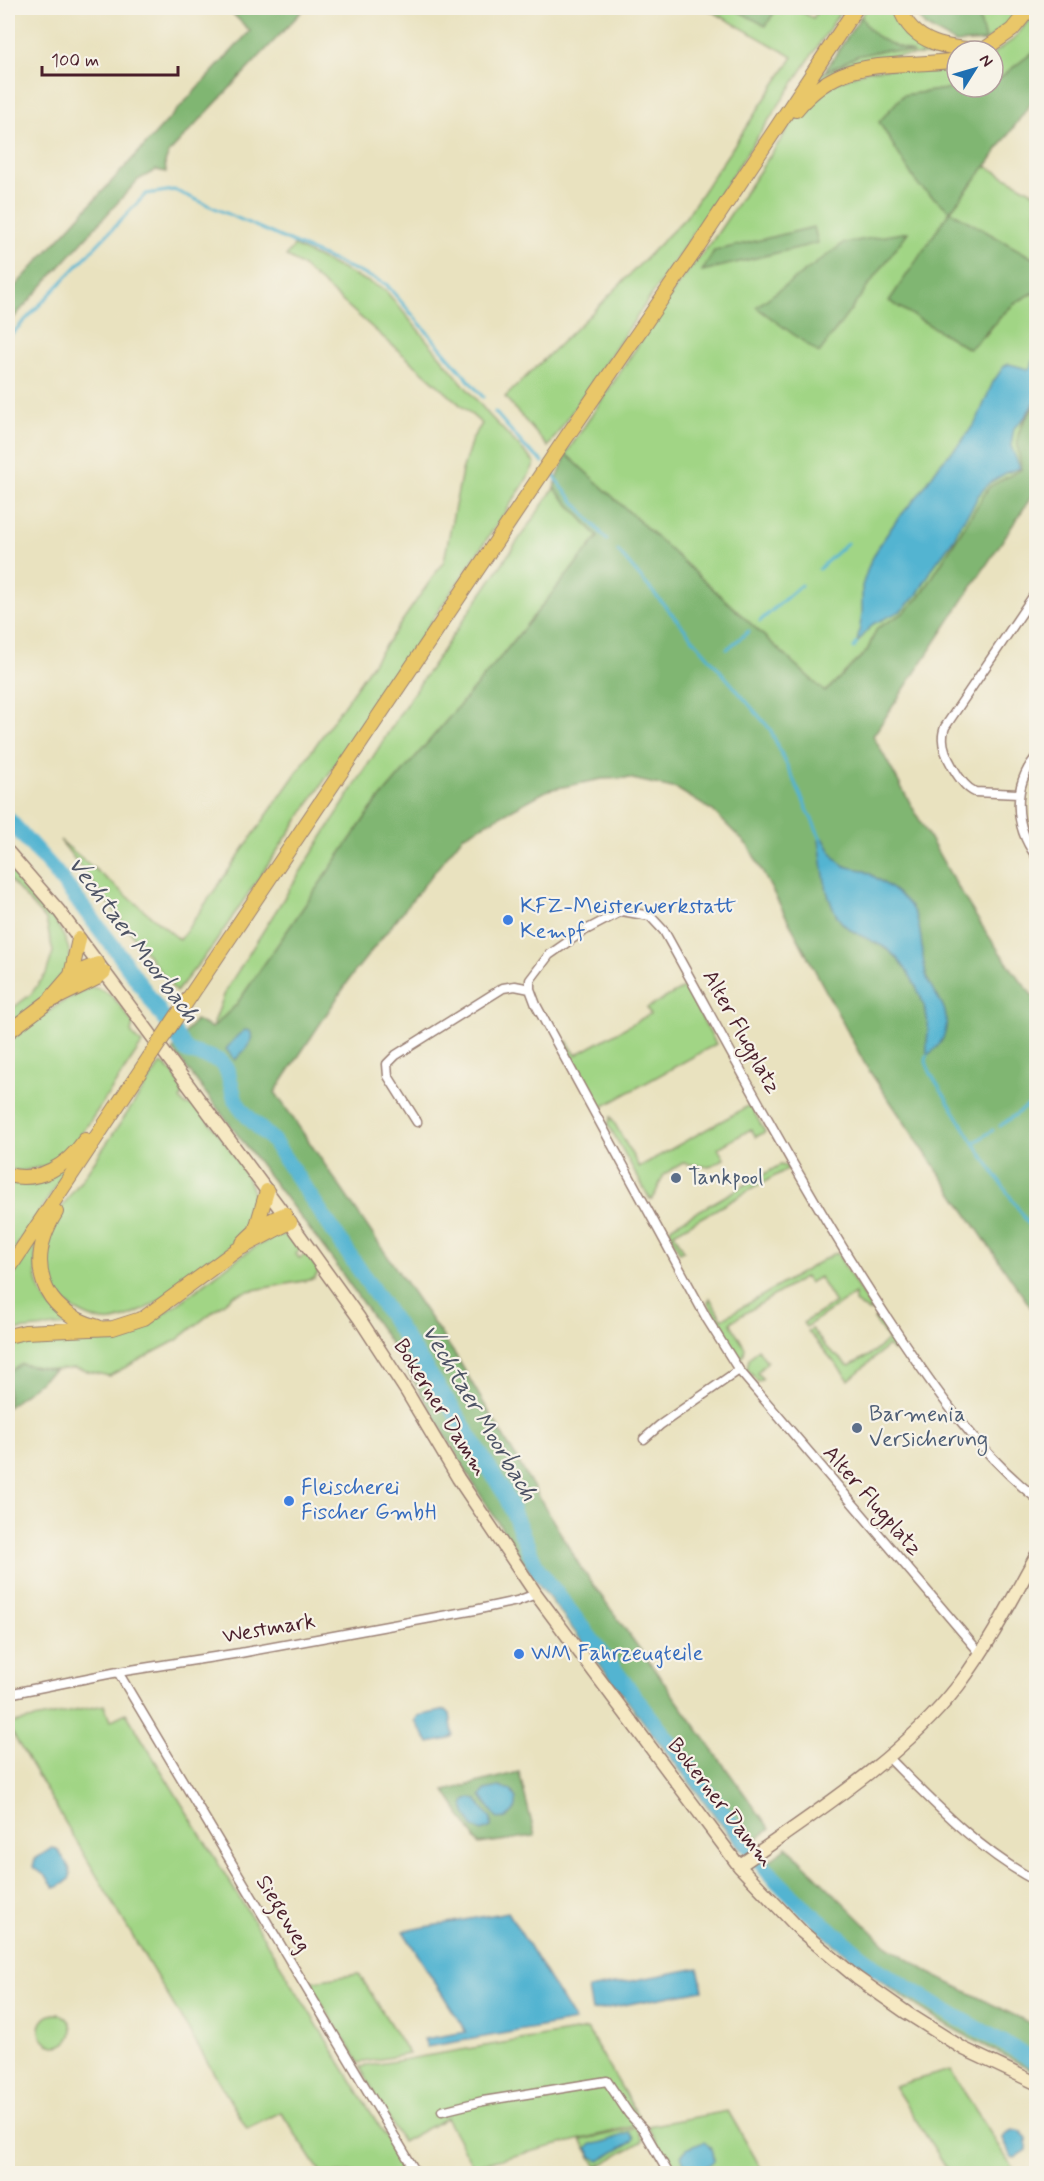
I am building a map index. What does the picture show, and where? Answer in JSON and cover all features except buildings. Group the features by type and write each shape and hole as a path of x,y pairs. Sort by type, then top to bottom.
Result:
{"main road":[{"path":"8,1270 856,8"},
{"path":"900,8 908,23 922,36 945,47"},
{"path":"1000,39 1012,30 1030,8"},
{"path":"748,169 761,161 801,104 828,81 866,66 945,61"},
{"name":"Bokerner Damm","path":"8,852 36,883 79,939 287,1218 359,1318 407,1392 458,1478 536,1594 739,1866 802,1932 857,1978 964,2049 1036,2083"},
{"path":"48,1002 71,975 79,939"},
{"path":"71,975 101,968"},
{"path":"8,1032 48,1002 97,978 101,968"},
{"path":"8,1174 17,1177 36,1176 53,1170 68,1160 105,1112 123,1096"},
{"path":"90,1147 83,1169 46,1229 39,1264 45,1287 56,1304 73,1317 103,1329"},
{"path":"256,1228 267,1191"},
{"path":"237,1250 256,1228 269,1220 287,1218"},
{"path":"8,1336 25,1332 103,1329 144,1318 237,1250 287,1218"},
{"path":"739,1866 888,1757 930,1717 957,1686 996,1630 1036,1556"}],"street":[{"path":"1018,794 975,792 968,789 960,782 943,745 943,736 945,727 1036,595"},
{"path":"1036,757 1030,764 1018,794 1019,820 1036,856"},
{"name":"Alter Flugplatz","path":"980,1653 739,1370 707,1319 677,1260 536,1005 530,989 530,980 549,955 582,932 622,911 650,916 664,931 792,1161 864,1283 958,1418 997,1463 1036,1498"},
{"path":"417,1122 388,1076 387,1064 396,1055 503,987 515,986 530,989"},
{"path":"644,1439 660,1425 739,1370"},
{"name":"Westmark","path":"8,1694 118,1672 240,1653 475,1610 517,1601 536,1594"},
{"name":"Siegeweg","path":"118,1672 417,2174"},
{"path":"888,1757 944,1813 988,1849 1036,1881"},
{"path":"442,2111 483,2101 607,2081 629,2114 643,2129 669,2174"}],"green space":[{"path":"227,8 305,8 169,153 165,162 166,172 156,170 138,180 8,324 8,294 250,31"},
{"path":"706,8 794,8 813,18 820,8 843,8 696,230 548,447 505,397 686,217 793,57"},
{"path":"732,8 770,8 775,11 766,26"},
{"path":"867,8 894,8 913,34 925,44 945,52 945,55 897,56 862,60 847,65 808,89 820,71 824,72"},
{"path":"912,8 977,8 985,39 948,39 925,26"},
{"path":"977,8 1022,8 1009,25 985,39"},
{"path":"1036,11 1036,50 1005,74 1005,45 1014,39"},
{"path":"861,16 877,36 914,53 885,50 857,56 824,73"},
{"path":"1036,50 1036,96 986,166 950,211 917,184 879,122 903,95 945,89 945,99 1005,99 1005,74"},
{"path":"945,66 945,89 903,95 950,211 986,166 1036,194 1036,260 950,212 985,336 1008,310 1020,300 1036,292 1036,404 1021,425 1022,469 989,487 920,597 902,614 877,628 867,651 825,692 566,454 681,280 711,243 792,123 809,103 837,82 869,70"},
{"path":"950,211 1036,260 1036,292 1015,303 969,349 889,301"},
{"path":"814,227 818,243 702,271 714,251"},
{"path":"908,232 819,353 756,307 844,243"},
{"path":"294,246 385,290 489,415 535,463 524,484 213,946 176,992 60,840 180,940 444,561 462,471 472,439 482,424 301,265 286,256"},
{"path":"1036,404 1036,490 873,736 969,905 990,938 1036,1000 1036,1315 866,1066 749,847 713,811 677,789 628,778 602,779 548,790 463,836 353,974 275,1092 456,1356 581,1568 770,1829 741,1850 531,1574 473,1483 400,1357 330,1256 173,1050 195,1020 212,1028 236,1005 372,808 499,659 598,537 554,488 566,454 825,692 867,651 877,628 902,614 920,597 989,487 1022,469 1017,441 1021,428"},
{"path":"554,488 598,537 499,659 372,808 236,1005 212,1028 226,990 410,698"},
{"path":"8,861 59,927 70,956 69,968 58,985 8,1025 8,1012 31,994 46,974 53,952 46,920 8,878"},
{"path":"90,987 104,991 116,1000 133,1024 131,1032 142,1044 71,1150 50,1165 22,1171 8,1169 8,1042 59,1004"},
{"path":"685,987 716,1044 604,1106 603,1109 600,1108 564,1045 567,1041 576,1055 650,1014 647,1008"},
{"path":"161,1063 171,1071 182,1088 184,1092 180,1099 185,1105 196,1105 235,1156 251,1186 255,1200 255,1214 250,1224 223,1252 166,1295 130,1316 113,1321 101,1321 69,1306 59,1297 52,1285 47,1260 51,1232 62,1206"},
{"path":"750,1105 765,1132 756,1137 751,1129 718,1148 724,1159 709,1167 683,1163 664,1174 653,1199 650,1199 608,1124 611,1117 639,1167"},
{"path":"780,1165 791,1167 674,1233 684,1251 680,1253 669,1231 672,1226"},
{"path":"69,1167 8,1259 8,1180"},
{"path":"279,1235 288,1235 298,1244 300,1249 296,1254 299,1258 305,1255 309,1257 319,1271 314,1279 234,1295 177,1340 109,1376 74,1368 54,1370 21,1364 8,1373 8,1342 38,1337 100,1337 130,1331 169,1310 240,1257"},
{"path":"34,1241 36,1243 37,1281 46,1301 63,1317 76,1324 8,1331 8,1280"},
{"path":"837,1253 872,1311 868,1311 855,1302 855,1294 806,1327 803,1323 835,1303 819,1277 809,1283 805,1277 732,1321 731,1324 745,1348 744,1355 741,1359 739,1358 708,1303 710,1298 722,1319"},
{"path":"879,1318 899,1346 893,1351 888,1346 849,1380 808,1331 812,1329 826,1347 849,1366 870,1355 888,1340 874,1319"},
{"path":"758,1349 767,1362 757,1373 763,1379 758,1382 747,1369 749,1359"},
{"path":"21,1364 54,1370 8,1407 8,1373"},
{"path":"104,1705 110,1721 126,1713 408,2173 321,2173 281,2112 247,2129 8,1726 8,1724"},
{"path":"519,1772 535,1836 479,1844 445,1791"},
{"path":"787,1847 886,1945 933,1975 1036,2026 1036,2072 921,2009 871,1974 824,1935 759,1870"},
{"path":"359,1974 409,2054 359,2063 308,1982"},
{"path":"56,2014 67,2019 72,2030 67,2041 56,2046 45,2041 40,2030 45,2019"},
{"path":"587,2029 643,2124 473,2166 446,2118 402,2142 360,2067"},
{"path":"950,2070 1016,2173 950,2173 894,2086"},
{"path":"728,2111 764,2173 676,2173 647,2126"},
{"path":"637,2128 643,2141 597,2167 581,2140"}],"water":[{"path":"1036,347 1036,400 1025,417 1014,428 1011,446 1020,468 988,484 978,496 954,539 934,566 917,595 901,611 873,624 857,643 862,615 862,586 879,546 940,464 962,441 977,420 993,382 1004,366 1009,364 1028,369 1032,366"},
{"path":"823,838 841,864 863,870 884,883 904,899 916,917 928,980 946,1017 946,1029 942,1039 927,1055 927,1017 919,993 906,970 891,952 843,924 834,910 823,871 819,840"},
{"path":"245,1030 250,1031 251,1039 235,1060 226,1049"},
{"path":"446,1710 450,1714 453,1735 449,1739 429,1743 415,1721 418,1716"},
{"path":"499,1787 511,1790 516,1799 514,1811 501,1819 497,1818 481,1796 485,1790"},
{"path":"470,1798 477,1800 491,1819 491,1827 482,1831 473,1827 463,1806"},
{"path":"52,1848 57,1849 70,1871 68,1880 55,1888 47,1877 33,1867 35,1859"},
{"path":"508,1912 575,2021 427,2047 424,2039 466,2032 403,1931"},
{"path":"698,1968 703,1990 592,2011 588,1989"},
{"path":"1012,2130 1021,2132 1027,2138 1027,2150 1015,2158 1011,2157 1003,2138"},
{"path":"630,2133 634,2138 633,2141 599,2161 587,2148 592,2144 602,2143"},
{"path":"704,2142 712,2150 714,2161 701,2168 685,2167 681,2155 688,2148"}],"waterway":[{"path":"8,338 146,194 174,190 386,284 483,397"},
{"path":"495,412 525,447 543,462"},
{"path":"550,469 560,485 607,540"},
{"path":"819,569 847,543"},
{"path":"618,551 770,729 821,839"},
{"path":"760,621 801,585"},
{"path":"727,649 749,631"},
{"path":"854,648 857,643"},
{"name":"Vechtaer Moorbach","path":"8,819 54,870 116,950 187,1051 216,1059 225,1066 240,1108 273,1141 452,1408 505,1494 537,1568 769,1873 805,1909 877,1969 1036,2061"},
{"path":"927,1055 926,1062 931,1074 1036,1235"},
{"path":"1000,1126 1036,1100"},
{"path":"974,1143 993,1130"}],"place":[{"name":"KFZ-Meisterwerkstatt Kempf","path":"508,920"},
{"name":"Tankpool","path":"676,1178"},
{"name":"Barmenia Versicherung","path":"857,1428"},
{"name":"Fleischerei Fischer GmbH","path":"289,1501"},
{"name":"WM Fahrzeugteile","path":"519,1654"}]}
